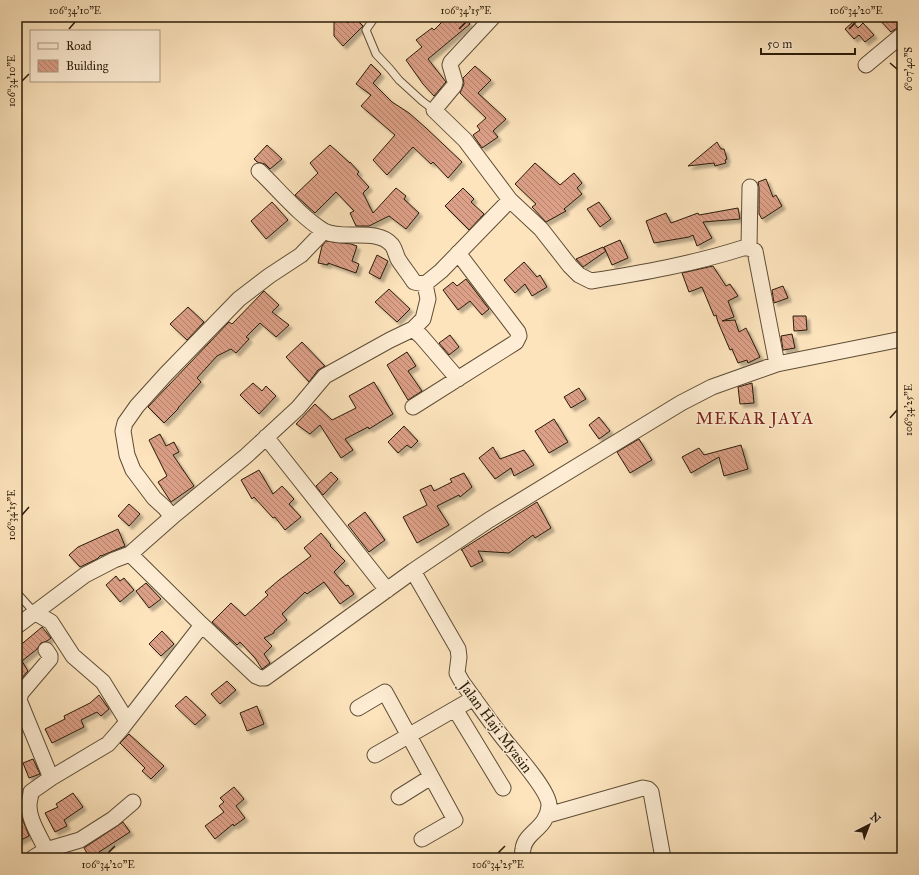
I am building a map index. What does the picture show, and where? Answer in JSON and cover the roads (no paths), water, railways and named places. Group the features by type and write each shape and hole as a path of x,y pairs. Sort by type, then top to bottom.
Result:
{"street":[{"path":"493,17 450,62 456,82 434,110 465,140 510,200 541,229 570,266 579,275 591,281 641,273 704,260 743,248 749,248 755,251 777,364"},
{"path":"866,65 902,35"},
{"path":"259,171 307,218 324,231 343,235 365,235 383,239 392,245 398,258 414,282 425,284"},
{"path":"749,248 750,187"},
{"path":"17,626 85,575 114,560 130,554 246,456 298,408 325,376 413,329 424,311 425,284 441,271 510,200"},
{"path":"172,517 146,488 134,470 127,455 123,431 125,423 142,401 239,299 269,276 301,255 324,231"},
{"path":"413,407 516,342 519,336 518,332 458,253"},
{"path":"413,329 421,336 458,379"},
{"path":"130,554 256,676 265,678 413,571 488,520 681,403 712,387 777,364 902,339"},
{"path":"266,437 387,590"},
{"name":"Jalan Haji Myasin","path":"413,571 458,649 459,656 457,673 474,698 539,783 549,803 548,815"},
{"path":"34,612 51,622 73,656 103,682 127,721"},
{"path":"17,802 51,778 108,744 202,625"},
{"path":"46,650 50,656 50,659 21,693 19,700 51,778"},
{"path":"358,708 385,692 455,820 422,839"},
{"path":"375,755 474,698"},
{"path":"455,709 503,788"},
{"path":"399,797 431,777"},
{"path":"523,858 523,848 526,840 548,815 644,788 651,792 663,858"},
{"path":"31,792 29,806 33,825 46,850"},
{"path":"33,858 46,850 80,840 113,819 133,802"}],"lane":[{"path":"375,17 366,30 376,54 399,80 434,110"},
{"path":"17,593 34,612"}],"district":[{"name":"MEKAR JAYA","path":"755,418"}]}
